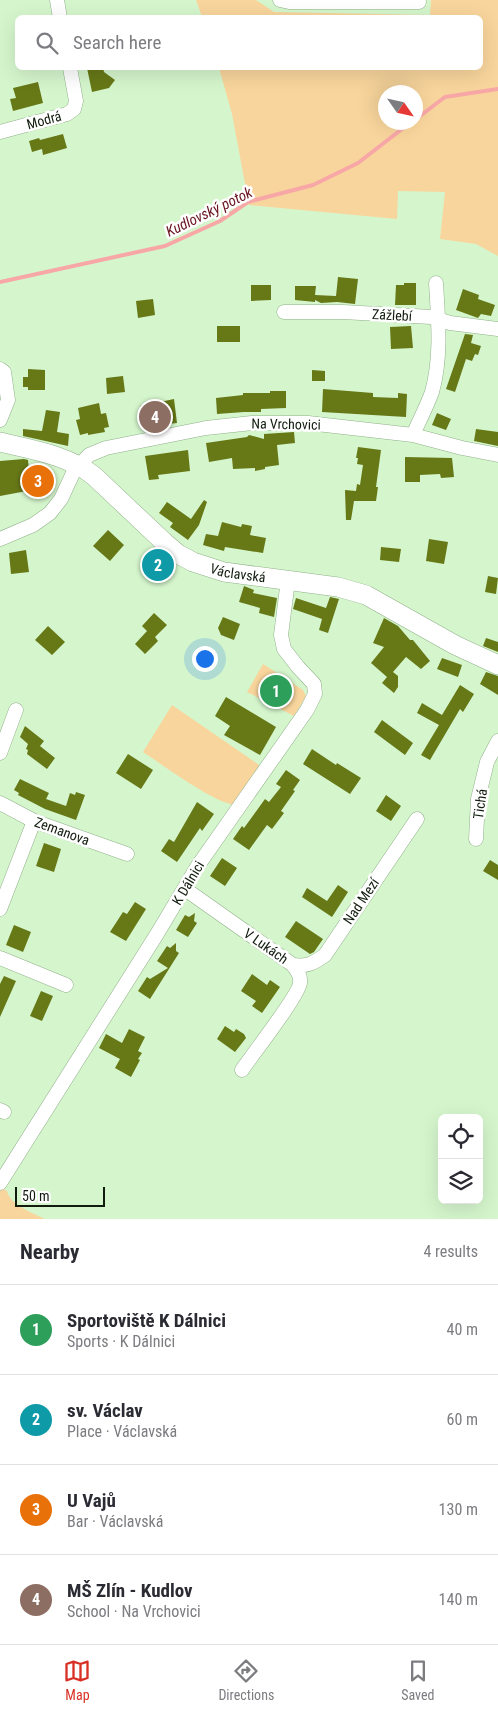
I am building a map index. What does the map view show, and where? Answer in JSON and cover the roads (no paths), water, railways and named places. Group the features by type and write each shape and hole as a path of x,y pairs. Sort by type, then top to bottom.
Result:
{"street":[{"path":"56,0 59,15"},
{"path":"280,0 289,2 419,2"},
{"name":"Modrá","path":"0,132 68,114 74,108 76,101 70,70"},
{"path":"413,434 432,392 437,359 439,320 436,283"},
{"name":"Zážlebí","path":"284,312 343,312 431,317 450,323 498,329"},
{"path":"0,369 4,372 8,400 0,420"},
{"name":"Na Vrchovici","path":"78,465 89,455 106,448 206,428 252,423 308,423 413,434 462,448 498,455"},
{"name":"Václavská","path":"0,442 54,456 78,465 94,476 178,554 193,562 224,572 338,587 366,595 455,645 498,665"},
{"path":"0,539 33,525 50,513 61,499 78,465"},
{"name":"K Dálnici","path":"0,1183 185,890 197,867 307,710 315,694 314,684 284,649 280,635 288,580"},
{"path":"0,753 16,710"},
{"name":"Tichá","path":"476,839 478,799 487,762 498,741"},
{"name":"Zemanova","path":"0,803 34,821 127,854"},
{"name":"Nad Mezí","path":"294,965 301,966 313,963 325,955 417,819"},
{"path":"0,909 34,821"},
{"name":"V Lukách","path":"185,890 294,965 299,973 300,984 290,1003 242,1070"},
{"path":"0,958 66,985"}],"waterway":[{"name":"Kudlovský potok","path":"423,114 445,97 498,89"},
{"name":"Kudlovský potok","path":"0,282 165,246 220,221 248,202 313,185 358,163 401,130"}],"place":[{"name":"MŠ Zlín - Kudlov","path":"155,417"},
{"name":"U Vajů","path":"38,481"},
{"name":"sv. Václav","path":"158,565"},
{"name":"Sportoviště K Dálnici","path":"276,691"}]}
